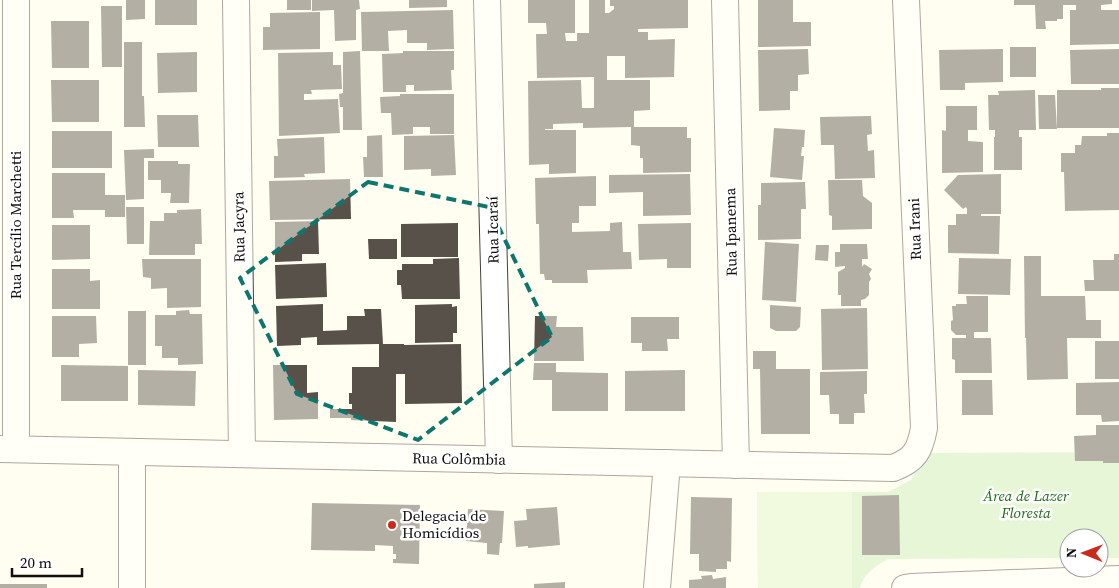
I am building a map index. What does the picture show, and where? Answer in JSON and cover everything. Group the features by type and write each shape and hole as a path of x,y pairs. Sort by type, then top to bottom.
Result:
{"street":[{"name":"Rua Tercílio Marchetti","path":"8,449 16,0"},
{"name":"Rua Jacyra","path":"236,0 242,454"},
{"name":"Rua Icaraí","path":"487,0 499,460"},
{"name":"Rua Ipanema","path":"726,0 736,465"},
{"name":"Rua Irani","path":"906,0 924,428 921,443 914,455"},
{"name":"Rua Colômbia","path":"8,449 893,468 904,464 914,455"},
{"path":"132,452 132,588"},
{"path":"657,588 667,463"},
{"path":"905,588 911,586 1119,579"}],"highlighted area":[{"path":"368,182 489,207 552,337 418,440 297,394 240,278"}],"green space":[{"name":"Área de Lazer Floresta","path":"1119,452 1119,558 1109,558 1109,528 1059,528 1059,558 888,559 867,575 860,588 758,588 757,492 888,492 911,480 928,453"},
{"path":"757,492 852,492 852,588 758,588"}],"building":[{"path":"126,0 145,0 145,19 126,20"},
{"path":"155,0 197,0 197,25 155,25"},
{"path":"287,0 311,0 311,10 287,10"},
{"path":"312,0 359,0 360,9 356,10 356,40 335,41 334,10 312,11"},
{"path":"409,0 447,0 447,7 409,8"},
{"path":"528,0 575,0 575,33 565,33 566,41 577,41 577,33 589,33 589,0 605,0 605,13 609,13 614,9 614,6 610,6 610,0 688,0 688,28 638,29 638,32 648,32 648,40 675,39 674,77 625,78 625,56 607,56 607,80 650,80 650,110 634,111 634,127 687,127 687,138 691,138 691,172 643,173 643,158 640,158 640,146 631,145 631,127 583,128 583,123 553,124 553,129 545,129 576,130 576,173 549,174 549,164 529,165 528,81 581,80 582,108 594,108 594,77 537,78 536,34 547,34 546,23 528,23"},
{"path":"758,0 793,0 793,22 811,22 811,46 758,47"},
{"path":"1014,0 1112,0 1112,4 1101,5 1101,10 1119,10 1119,44 1070,45 1070,10 1076,10 1076,5 1063,5 1063,19 1045,21 1046,29 1036,29 1035,5 1014,5"},
{"path":"101,6 122,6 122,67 102,67"},
{"path":"453,10 454,49 427,50 427,43 407,43 407,30 388,31 389,51 362,51 361,12"},
{"path":"320,12 320,49 263,50 263,27 270,27 270,13"},
{"path":"51,21 89,21 89,68 52,68"},
{"path":"124,42 142,42 142,96 144,96 145,127 124,127"},
{"path":"1010,47 1036,47 1036,77 1010,77"},
{"path":"808,49 809,74 798,75 798,91 790,91 790,110 759,111 758,50"},
{"path":"1003,49 1003,82 965,83 965,90 940,90 939,50"},
{"path":"1119,49 1119,84 1071,84 1070,50"},
{"path":"360,51 362,130 343,130 343,107 340,107 339,94 343,93 343,52"},
{"path":"403,51 454,51 454,70 451,70 452,90 414,91 414,85 406,85 406,92 383,92 382,54 403,53"},
{"path":"197,52 197,92 158,93 157,53"},
{"path":"333,52 333,65 341,65 342,89 311,90 312,94 304,94 304,100 338,99 340,133 279,136 278,53"},
{"path":"51,80 99,80 99,122 52,122"},
{"path":"1101,88 1119,88 1119,128 1057,128 1057,90 1101,90"},
{"path":"1035,90 1036,130 1019,130 1019,137 1022,137 1022,170 994,170 995,130 989,130 988,95 999,95 998,91"},
{"path":"400,94 454,94 454,134 430,134 430,127 413,127 413,134 392,135 391,113 381,113 380,97 400,96"},
{"path":"1038,95 1055,95 1057,129 1039,129"},
{"path":"946,106 977,106 977,130 968,130 968,141 983,142 983,172 942,173 942,130 946,131"},
{"path":"157,115 198,115 199,147 158,147"},
{"path":"871,116 872,134 867,135 868,151 874,150 875,178 835,179 834,145 821,145 820,117"},
{"path":"774,128 805,130 804,147 802,147 801,156 804,156 802,180 770,177"},
{"path":"52,131 112,131 112,168 52,168"},
{"path":"1107,133 1119,133 1119,210 1065,211 1064,172 1061,172 1061,153 1075,153 1075,145 1081,145 1082,136 1107,136"},
{"path":"382,135 383,177 364,177 363,157 367,157 367,136"},
{"path":"454,135 456,175 431,176 431,169 404,170 404,136"},
{"path":"324,137 325,173 304,174 305,177 274,178 274,156 278,156 277,139"},
{"path":"154,149 154,158 144,158 144,199 126,200 124,150"},
{"path":"148,161 178,161 178,164 190,164 189,203 170,203 171,193 161,193 161,180 148,180"},
{"path":"52,173 105,173 105,195 125,195 125,217 105,217 105,210 73,210 74,218 52,218"},
{"path":"690,174 691,215 643,216 643,192 609,193 609,175"},
{"path":"1001,174 1001,214 981,214 981,216 1000,216 999,254 948,253 948,225 956,225 956,214 967,214 967,209 966,207 963,209 944,190 958,175"},
{"path":"596,176 596,206 579,206 579,223 572,223 572,232 610,231 610,223 622,222 623,252 631,252 632,269 587,270 588,283 552,283 552,280 545,280 544,274 540,274 539,224 536,224 535,178"},
{"path":"350,179 351,219 270,220 269,181"},
{"path":"828,180 862,180 863,196 872,203 872,229 832,230 832,216 829,215"},
{"path":"805,182 806,209 801,209 801,239 758,240 758,205 761,205 761,183"},
{"path":"126,207 144,207 144,244 127,244"},
{"path":"201,209 202,244 195,244 195,255 149,255 150,221 164,221 164,213 177,213 177,210"},
{"path":"318,221 319,254 302,254 302,261 275,262 275,222"},
{"path":"458,223 458,257 401,257 401,224"},
{"path":"691,223 691,268 667,268 667,259 639,260 638,224"},
{"path":"52,225 90,225 90,259 52,260"},
{"path":"368,239 397,239 397,259 369,259"},
{"path":"765,242 799,244 796,302 762,300"},
{"path":"840,244 867,244 868,259 862,259 862,267 864,264 872,269 869,274 871,279 869,282 869,295 861,300 861,306 841,306 841,295 838,295 838,272 845,268 845,266 835,267 835,252 840,252"},
{"path":"816,245 829,245 828,261 815,260"},
{"path":"1114,254 1119,254 1119,291 1085,291 1084,280 1094,280 1093,260 1114,260"},
{"path":"1024,256 1041,256 1041,296 1085,296 1086,320 1101,320 1101,338 1067,338 1068,379 1027,380"},
{"path":"459,258 460,299 402,299 401,285 397,285 397,270 402,270 402,264 433,264 433,259"},
{"path":"959,258 1011,259 1010,295 958,294"},
{"path":"142,259 201,259 201,307 167,308 167,288 151,289 151,278 143,277"},
{"path":"326,263 327,297 276,299 275,265"},
{"path":"52,269 90,269 90,281 100,280 100,309 52,309"},
{"path":"966,296 988,296 988,332 974,332 974,338 991,338 992,373 955,373 955,360 952,359 952,338 966,338 966,335 956,335 951,330 951,321 953,320 952,306 967,304"},
{"path":"323,304 323,331 347,330 347,316 365,316 364,309 381,309 383,344 461,344 462,403 405,404 405,374 396,374 396,422 330,418 330,409 352,409 352,404 349,404 349,393 352,393 352,367 379,367 379,344 317,345 317,337 301,338 301,345 277,346 276,306"},
{"path":"452,304 452,307 457,306 457,333 453,333 453,342 415,343 415,305"},
{"path":"770,305 801,307 800,327 796,331 776,331 770,328"},
{"path":"867,308 868,369 822,370 821,309"},
{"path":"189,310 190,314 202,314 203,364 178,365 178,358 162,358 162,346 155,346 155,315 176,315 176,311"},
{"path":"128,311 146,311 146,365 128,365"},
{"path":"52,316 96,316 97,343 79,344 79,357 52,357"},
{"path":"535,316 557,316 556,327 583,327 584,361 534,361"},
{"path":"631,317 679,317 679,339 667,339 668,351 642,351 642,343 631,343"},
{"path":"1095,341 1119,341 1119,379 1095,379"},
{"path":"753,351 776,351 776,369 810,369 810,434 761,434 760,369 753,369"},
{"path":"534,363 556,363 556,372 608,373 608,411 552,411 552,380 533,380"},
{"path":"61,365 128,366 128,401 61,401"},
{"path":"273,365 307,365 307,393 318,392 318,419 274,420"},
{"path":"138,370 196,371 195,406 138,405"},
{"path":"685,370 685,411 625,411 625,371"},
{"path":"867,371 867,394 864,394 865,413 854,413 854,424 839,424 839,414 830,414 829,395 820,395 820,372"},
{"path":"962,380 992,380 993,415 962,415"},
{"path":"1119,382 1119,421 1102,422 1101,415 1076,415 1076,383"},
{"path":"1096,425 1119,425 1119,463 1075,461 1074,436 1096,435"},
{"path":"899,495 900,555 862,555 862,496"},
{"path":"691,497 732,498 731,562 727,561 727,569 716,569 716,572 699,571 699,554 690,554"},
{"path":"312,503 420,505 419,564 393,563 393,559 396,559 396,554 393,554 393,546 375,545 375,551 311,550"},
{"path":"557,507 560,545 528,548 528,546 516,547 514,521 527,520 526,509"},
{"path":"468,509 504,511 502,543 500,543 499,555 487,554 487,543 466,541"},
{"path":"712,575 713,579 726,577 726,588 689,588 689,580 702,579 701,576"},
{"path":"565,582 565,588 534,588 534,584"},
{"path":"0,584 47,584 47,588 0,588"}],"place":[{"name":"Delegacia de Homicídios","path":"392,525"}]}
